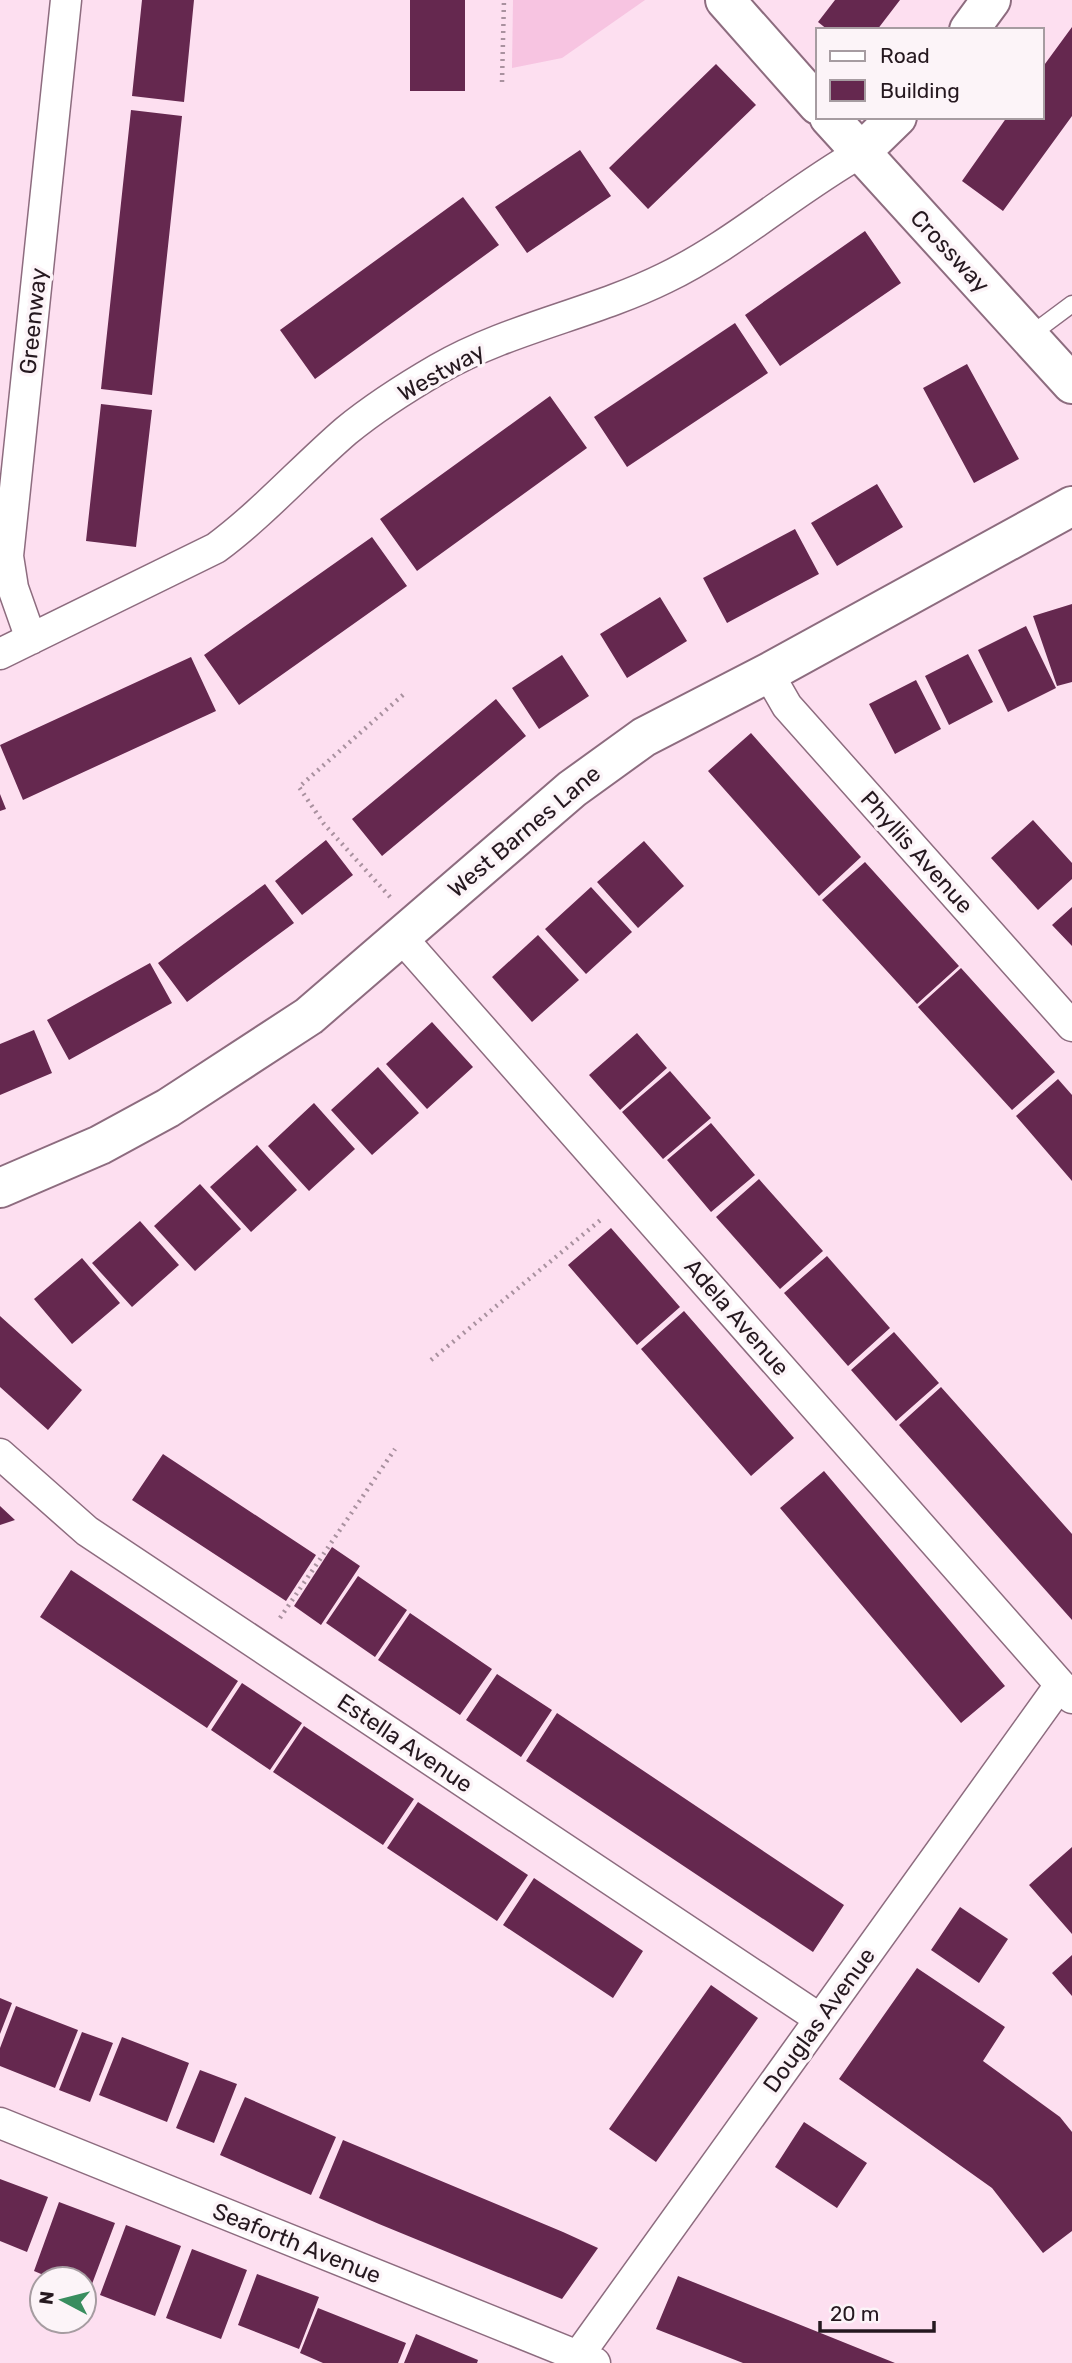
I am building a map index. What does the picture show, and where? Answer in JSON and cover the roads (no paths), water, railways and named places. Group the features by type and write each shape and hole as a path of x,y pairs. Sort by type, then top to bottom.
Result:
{"street":[{"name":"Greenway","path":"31,639 13,588 8,556 66,0"},
{"path":"725,0 816,103"},
{"path":"971,28 992,0"},
{"name":"Crossway","path":"831,119 1072,384"},
{"name":"Westway","path":"0,654 216,548 245,527 348,430 440,368 520,332 661,280 715,252 831,169 860,153 895,119"},
{"name":"West Barnes Lane","path":"0,1188 100,1145 239,1065 309,1016 609,760 644,737 768,673 1072,506"},
{"name":"Phyllis Avenue","path":"768,673 787,706 1072,1026"},
{"name":"Adela Avenue","path":"407,930 631,1196 1066,1691"},
{"name":"Estella Avenue","path":"0,1454 88,1531 820,2019"},
{"name":"Douglas Avenue","path":"587,2360 820,2019 1066,1691"},
{"name":"Seaforth Avenue","path":"0,2123 587,2360"}],"lane":[{"path":"1029,336 1072,303"}]}
